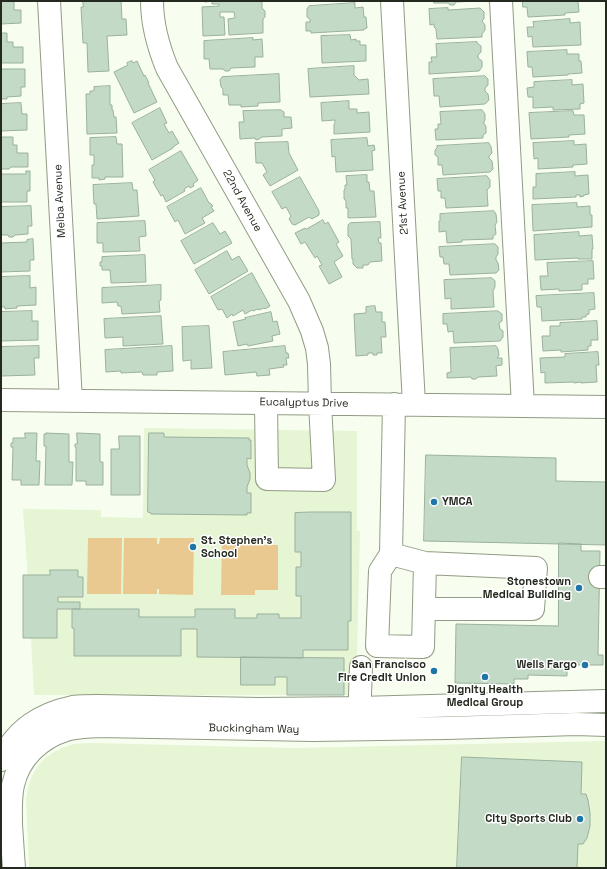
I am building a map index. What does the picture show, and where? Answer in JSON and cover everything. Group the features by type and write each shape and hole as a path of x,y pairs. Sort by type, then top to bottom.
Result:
{"street":[{"name":"Melba Avenue","path":"49,1 71,401"},
{"name":"22nd Avenue","path":"152,1 157,39 167,68 299,301 312,331 317,348 320,381 324,480 267,479 266,403"},
{"name":"21st Avenue","path":"391,554 404,404 392,1"},
{"path":"500,1 523,406"},
{"name":"Eucalyptus Drive","path":"1,400 606,407"},
{"path":"424,609 533,609 536,568 425,563 391,554 380,571 376,646 423,647 425,563"},
{"path":"358,729 361,667"},
{"name":"Buckingham Way","path":"1,758 8,746 20,732 39,719 56,711 75,707 98,706 260,709 360,708 606,701"},
{"name":"Buckingham Way","path":"14,868 11,809 12,786 18,769 26,756 36,746 66,730 99,726 288,730 448,728 576,724 606,725"}],"shaded area":[{"name":"St. Stephen's School","path":"144,428 357,431 357,531 360,531 356,695 34,695 23,509 101,510 101,517 143,518"},
{"path":"88,538 122,538 121,594 87,594"},
{"path":"124,538 157,538 157,544 159,544 160,538 194,538 193,595 159,594 159,589 157,589 157,594 123,594"},
{"path":"222,539 255,539 256,545 278,545 278,590 255,590 255,595 221,595"},
{"path":"606,741 606,868 29,868 26,799 28,787 32,776 45,758 64,747 74,744 91,743 293,748"}],"building":[{"path":"1,1 14,1 14,10 21,10 21,23 1,24"},
{"path":"83,1 121,1 122,19 126,19 127,35 107,36 109,71 88,72 87,43 83,43 81,7 83,7"},
{"path":"212,1 262,1 262,8 265,11 265,17 263,19 263,33 229,35 228,19 235,18 234,12 220,12 220,17 224,17 225,35 203,36 202,7 219,6 219,4 212,4"},
{"path":"434,1 479,1 456,2 454,5 450,5 448,3 434,3"},
{"path":"523,1 578,1 579,12 565,13 565,15 528,17 527,7 523,7"},
{"path":"355,3 355,8 363,7 367,28 364,30 311,33 311,31 306,31 306,22 310,22 310,19 307,17 307,9 309,6"},
{"path":"448,8 448,10 480,8 484,12 484,19 482,21 485,25 485,30 482,37 437,39 434,24 430,25 429,9"},
{"path":"570,19 570,23 580,22 581,45 533,47 532,36 528,37 527,27 534,27 533,22"},
{"path":"1,33 7,33 7,42 13,42 13,47 23,47 23,63 1,63"},
{"path":"350,35 351,40 356,39 356,41 360,41 360,45 366,45 366,61 322,63 321,36"},
{"path":"253,38 253,40 262,39 263,57 255,57 255,67 231,68 229,71 225,71 223,69 210,69 209,59 204,59 204,41"},
{"path":"477,42 481,46 481,52 478,55 478,58 482,61 482,67 479,71 429,74 429,62 432,62 431,57 437,57 436,44"},
{"path":"567,50 567,54 579,54 582,73 533,77 532,67 528,67 527,52"},
{"path":"132,61 133,63 137,61 157,102 134,113 114,72 128,65 127,63"},
{"path":"354,66 354,75 359,80 368,79 369,94 310,97 308,69"},
{"path":"1,69 25,69 25,87 21,87 21,96 1,99"},
{"path":"279,74 280,102 258,103 258,106 241,107 241,105 229,105 228,95 223,95 220,80 222,77"},
{"path":"485,76 488,79 488,85 485,88 485,91 488,94 489,100 485,104 440,107 439,96 434,96 433,79"},
{"path":"572,80 572,85 583,84 584,103 580,104 580,109 553,110 553,107 533,108 533,97 528,97 527,88 534,87 534,82"},
{"path":"110,86 110,105 112,105 114,117 116,117 117,133 87,134 86,94 90,94 90,91 94,91 94,87"},
{"path":"349,101 349,109 357,109 357,113 369,112 370,132 334,134 335,120 322,121 321,103"},
{"path":"21,103 22,114 27,114 27,130 1,131 1,104"},
{"path":"160,108 167,123 164,124 169,133 172,131 179,143 152,160 132,123"},
{"path":"281,110 284,112 284,117 291,117 292,128 282,129 282,136 262,137 256,140 255,138 240,139 239,122 244,122 243,111"},
{"path":"482,110 485,114 484,124 486,126 486,133 483,135 483,138 436,140 435,129 438,129 438,124 441,124 440,112"},
{"path":"573,111 574,115 584,115 585,134 569,135 569,137 531,139 529,113"},
{"path":"1,137 13,137 13,145 17,145 17,153 28,153 28,167 11,167 9,169 1,169"},
{"path":"116,137 117,144 122,144 123,177 105,177 105,179 99,180 99,178 92,178 94,155 90,155 90,138"},
{"path":"367,138 368,146 374,145 375,150 372,151 373,170 336,172 335,156 332,157 331,140"},
{"path":"574,141 574,145 586,144 587,164 573,165 573,167 538,169 538,158 534,159 533,143"},
{"path":"288,142 289,153 298,170 270,186 263,175 267,172 262,163 256,163 255,143"},
{"path":"489,143 492,153 489,158 492,161 493,169 490,172 443,175 442,165 438,165 438,157 435,155 437,146"},
{"path":"181,151 198,180 193,184 194,186 190,188 189,186 184,189 185,191 166,202 163,195 161,196 153,182 155,180 149,170"},
{"path":"26,171 30,171 30,191 27,191 27,202 1,202 1,174 26,174"},
{"path":"575,172 575,176 588,175 589,194 580,197 580,195 576,195 576,197 533,199 533,187 536,187 536,174"},
{"path":"367,175 367,182 369,182 370,191 374,191 376,217 348,218 348,208 346,208 346,201 344,199 345,185 347,185 346,176"},
{"path":"487,176 490,180 490,187 487,190 488,206 446,208 445,198 441,198 441,191 438,191 437,179"},
{"path":"300,177 319,211 319,215 312,219 309,217 295,225 292,224 289,219 291,216 286,207 282,209 272,192"},
{"path":"132,183 133,190 137,190 139,216 97,219 96,204 94,204 93,185"},
{"path":"201,188 209,203 213,206 211,207 214,211 202,218 205,223 185,234 178,220 175,222 167,207"},
{"path":"577,203 577,207 590,206 592,227 533,231 532,205"},
{"path":"31,206 32,226 28,226 28,234 15,235 13,237 1,235 1,207"},
{"path":"494,211 497,222 495,225 496,234 493,236 493,239 462,240 462,242 447,243 446,231 439,232 440,214"},
{"path":"323,220 325,224 328,222 339,242 336,244 343,256 334,262 342,277 329,284 319,266 322,265 317,256 315,258 305,242 301,244 295,233"},
{"path":"145,221 146,236 139,237 140,251 103,252 103,243 97,243 97,223"},
{"path":"380,222 381,238 378,238 379,243 381,243 382,261 370,262 368,265 363,265 363,268 357,268 353,264 351,239 348,236 348,225 350,223"},
{"path":"213,223 220,234 225,231 232,243 194,264 181,241"},
{"path":"579,232 579,236 592,235 592,259 578,258 535,260 534,235"},
{"path":"33,239 34,260 30,260 30,271 1,272 1,243 27,242 27,240"},
{"path":"495,244 498,247 496,260 499,270 496,273 450,275 449,264 444,264 443,257 440,257 439,247"},
{"path":"227,251 232,260 239,256 248,271 209,294 195,270"},
{"path":"145,255 146,282 111,283 110,270 102,270 102,266 100,266 102,257"},
{"path":"593,261 594,279 588,279 588,284 582,284 582,290 541,290 540,276 548,276 547,263"},
{"path":"252,273 270,306 265,309 252,310 245,314 243,310 233,316 232,314 227,318 222,309 218,310 211,297"},
{"path":"30,276 30,288 36,287 36,305 17,306 17,308 5,309 5,307 1,307 1,277"},
{"path":"492,278 495,281 493,291 494,307 451,309 451,298 445,299 444,280"},
{"path":"161,285 161,300 159,301 160,312 122,314 121,306 118,306 117,302 102,303 102,288"},
{"path":"594,293 595,309 589,310 589,314 586,315 586,317 582,317 582,319 542,321 541,307 537,307 536,296"},
{"path":"375,306 376,312 382,312 382,322 385,322 386,337 381,337 382,353 373,355 373,353 368,353 368,355 356,356 354,314 366,313 366,307"},
{"path":"32,311 32,321 38,321 38,340 1,341 1,312"},
{"path":"498,311 502,314 502,321 499,323 500,329 503,331 503,337 500,341 454,343 453,331 448,332 447,324 443,324 443,314"},
{"path":"271,312 273,322 277,321 280,334 272,336 273,341 248,346 247,344 238,346 233,322"},
{"path":"161,316 163,344 123,346 123,337 105,338 104,319"},
{"path":"597,321 598,340 591,340 591,346 588,346 588,350 561,352 561,350 543,351 542,336 550,336 550,326 560,326 560,323"},
{"path":"209,326 212,368 191,369 191,360 183,361 182,327"},
{"path":"39,346 39,358 34,358 35,375 1,376 1,347"},
{"path":"172,346 173,371 157,372 157,375 143,375 142,372 106,372 105,350"},
{"path":"285,346 286,353 288,353 289,358 286,358 287,365 283,365 284,367 269,369 270,375 257,376 256,372 225,375 223,352"},
{"path":"496,346 499,355 497,358 502,358 502,365 496,366 497,376 478,377 476,379 472,379 471,377 447,378 447,373 451,372 450,348"},
{"path":"598,352 599,365 596,365 597,382 545,383 545,372 541,373 540,358 565,357 565,354"},
{"path":"25,433 37,433 36,461 40,461 39,485 21,485 21,480 12,480 13,447 11,447 11,443 13,443 13,438 25,438"},
{"path":"77,433 100,434 100,462 103,462 103,485 86,485 86,481 76,481 75,444 77,444"},
{"path":"149,433 164,433 164,437 249,438 249,440 251,440 251,459 247,458 250,479 247,487 247,493 251,493 251,513 247,513 247,515 151,514 148,512"},
{"path":"44,434 69,434 69,462 73,462 72,485 45,485 46,446 44,446"},
{"path":"119,436 140,436 140,495 111,495 111,449 119,449"},
{"path":"426,455 556,458 556,481 606,482 606,545 424,541"},
{"path":"351,512 351,621 348,621 348,650 303,650 303,658 197,657 197,629 181,629 181,656 74,656 72,609 139,609 139,617 195,617 195,609 235,609 235,618 257,618 257,614 279,614 279,618 301,618 301,596 296,596 296,567 301,567 301,552 295,552 295,513"},
{"name":"Stonestown Medical Building","path":"559,543 581,544 581,551 600,551 598,655 603,655 603,665 567,665 567,676 528,675 528,679 514,679 514,684 455,683 456,624 558,626"},
{"path":"50,570 78,570 78,577 83,577 83,597 58,597 58,602 80,602 80,609 57,609 57,638 23,638 23,575 50,575"},
{"path":"241,657 344,658 344,695 287,695 287,677 275,677 275,685 241,685"},
{"path":"462,757 582,762 581,794 586,794 588,800 590,826 587,838 583,844 578,844 577,868 457,868"}],"place":[{"name":"YMCA","path":"434,502"},
{"name":"St. Stephen's School","path":"193,547"},
{"name":"Stonestown Medical Building","path":"579,588"},
{"name":"Wells Fargo","path":"585,665"},
{"name":"San Francisco Fire Credit Union","path":"434,671"},
{"name":"Dignity Health Medical Group","path":"485,677"},
{"name":"City Sports Club","path":"580,819"}]}
